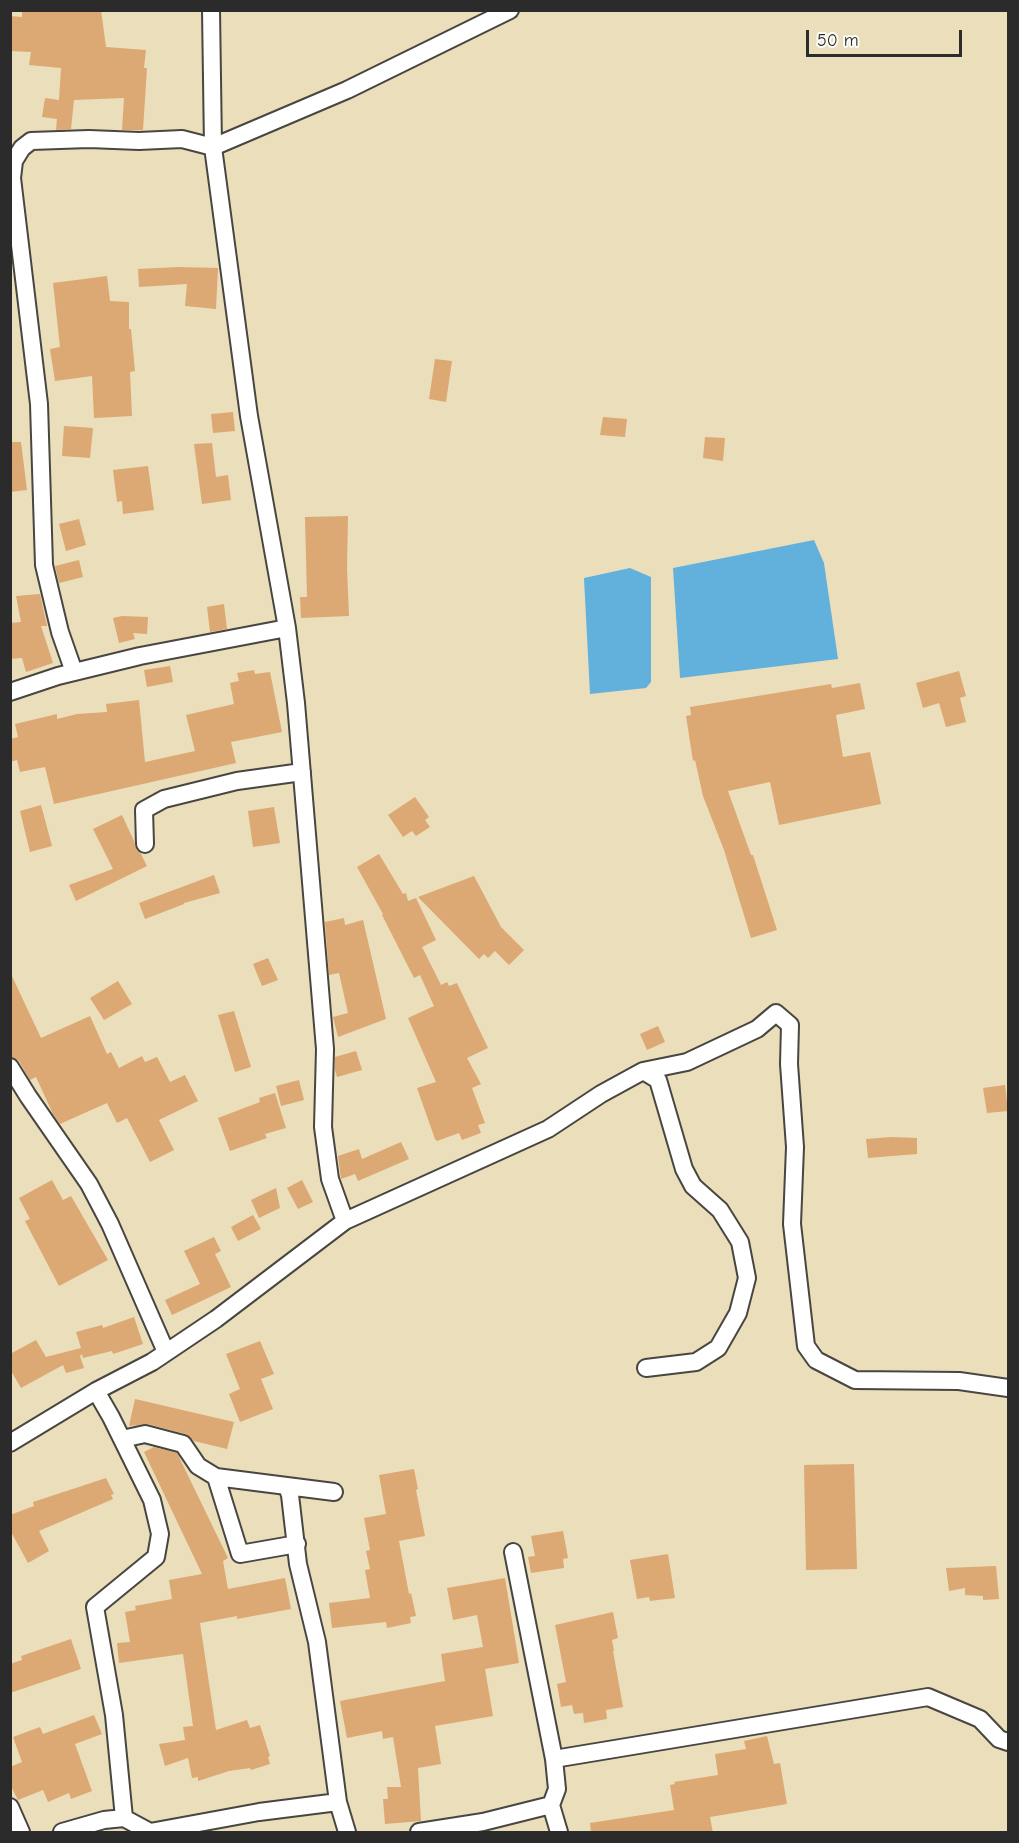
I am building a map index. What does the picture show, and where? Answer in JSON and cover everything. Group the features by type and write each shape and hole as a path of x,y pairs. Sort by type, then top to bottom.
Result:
{"street":[{"path":"211,10 213,147 249,416 286,628 296,703 325,1050 323,1127 330,1179 345,1221"},
{"path":"74,672 60,632 44,565 39,404 12,178 14,161 22,148 31,141 51,139 139,141 182,139 213,147 347,90 510,10"},
{"path":"10,692 74,672 140,656 286,628"},
{"path":"145,844 144,810 164,799 237,781 302,772"},
{"path":"10,1443 166,1352 216,1320 345,1221 548,1129 601,1094 643,1071 687,1062 757,1029 776,1013 790,1025 789,1064 795,1147 792,1224 806,1346 816,1360 855,1380 959,1381 1008,1388"},
{"path":"10,1066 89,1184 110,1224 166,1352"},
{"path":"643,1071 658,1080 684,1169 693,1186 720,1210 740,1242 747,1278 738,1313 718,1348 696,1362 646,1368"},
{"path":"96,1391 152,1500 160,1534 156,1557 95,1607 114,1716 126,1825"},
{"path":"122,1439 145,1434 183,1444 198,1466 216,1478 334,1492"},
{"path":"216,1478 240,1554 297,1544"},
{"path":"286,1486 290,1495 298,1563 317,1642 338,1802 347,1833"},
{"path":"513,1552 554,1759 557,1789 551,1805 560,1833"},
{"path":"554,1759 928,1697 980,1719 999,1739 1008,1742"},
{"path":"62,1833 104,1820 150,1833 259,1812 338,1802"},
{"path":"419,1833 483,1822 551,1805"},
{"path":"10,1807 21,1833"}],"water":[{"path":"814,540 824,563 838,659 680,678 673,568"},
{"path":"630,568 651,577 651,682 646,688 590,694 584,578"}],"building":[{"path":"22,10 101,10 106,47 146,50 143,130 122,130 124,98 74,100 71,129 56,130 57,119 42,117 45,98 59,100 61,68 29,65 31,52 10,51 10,16 22,17"},
{"path":"218,268 216,309 185,306 187,284 139,287 138,269"},
{"path":"107,276 110,301 129,302 129,329 131,329 135,371 130,372 132,416 94,418 92,376 55,381 50,349 60,347 53,283"},
{"path":"435,359 452,361 446,402 429,399"},
{"path":"233,412 235,431 213,433 211,414"},
{"path":"603,417 627,419 625,437 600,435"},
{"path":"64,426 93,428 90,458 62,456"},
{"path":"705,437 725,438 723,461 703,458"},
{"path":"10,442 21,442 27,490 10,492"},
{"path":"212,443 216,477 228,475 231,500 202,504 194,444"},
{"path":"148,466 154,510 123,514 122,501 117,502 113,470"},
{"path":"348,516 349,616 301,618 300,597 307,597 305,517"},
{"path":"79,519 86,545 66,551 59,524"},
{"path":"79,560 83,577 59,583 55,566"},
{"path":"40,594 47,626 41,626 53,663 26,672 22,658 10,659 10,623 21,622 16,596"},
{"path":"224,604 227,629 210,632 207,607"},
{"path":"148,617 147,634 133,633 135,639 119,643 113,618"},
{"path":"170,666 173,682 147,687 144,670"},
{"path":"254,670 255,674 270,672 282,732 231,742 236,763 54,804 45,767 20,772 17,760 10,762 10,739 18,737 15,724 57,714 57,719 77,714 107,712 106,704 139,700 145,762 195,751 186,715 234,704 230,683 239,681 237,673"},
{"path":"959,671 966,696 960,698 966,722 946,727 939,703 923,708 916,683"},
{"path":"860,683 865,709 836,715 843,757 870,752 881,804 779,825 770,782 728,791 751,855 753,855 777,930 751,938 724,850 703,796 695,760 693,761 686,716 691,715 690,707 831,684 832,688"},
{"path":"415,797 429,817 425,820 430,827 416,836 412,831 403,837 388,815"},
{"path":"41,805 52,846 30,852 20,811"},
{"path":"274,807 280,843 253,847 248,811"},
{"path":"122,815 136,849 147,866 76,901 69,885 113,869 93,829"},
{"path":"379,854 403,894 406,893 408,901 416,898 436,940 422,947 441,985 447,982 449,986 457,983 488,1048 467,1058 481,1084 472,1088 485,1123 478,1125 481,1133 462,1140 459,1133 437,1141 435,1139 417,1088 436,1082 408,1018 434,1006 420,975 414,978 357,867"},
{"path":"214,875 220,893 184,903 145,919 139,903"},
{"path":"474,876 501,927 524,950 509,965 495,951 488,958 484,954 479,959 418,897"},
{"path":"344,918 345,925 363,920 386,1019 338,1037 333,1017 348,1013 339,973 329,975 325,922"},
{"path":"268,958 278,980 262,986 253,964"},
{"path":"10,972 41,1038 90,1016 107,1054 111,1052 119,1068 142,1056 145,1062 157,1057 170,1082 185,1075 198,1101 159,1120 174,1150 150,1162 127,1118 117,1123 107,1103 60,1124 36,1077 30,1080 19,1061 10,1057"},
{"path":"118,981 132,1004 104,1020 90,998"},
{"path":"234,1011 251,1067 235,1072 218,1015"},
{"path":"658,1026 665,1042 647,1050 640,1034"},
{"path":"356,1051 362,1070 337,1077 335,1057"},
{"path":"299,1080 304,1100 281,1106 276,1086"},
{"path":"1005,1085 1008,1111 987,1113 983,1088"},
{"path":"275,1093 286,1128 265,1134 267,1138 230,1151 218,1118 260,1102 259,1098"},
{"path":"917,1138 917,1154 868,1158 866,1139"},
{"path":"401,1142 409,1159 358,1181 355,1174 341,1179 338,1156 359,1149 362,1159"},
{"path":"52,1180 63,1200 71,1196 108,1260 59,1286 25,1221 30,1219 19,1198"},
{"path":"302,1180 313,1202 298,1209 287,1188"},
{"path":"276,1188 280,1208 259,1218 251,1200"},
{"path":"253,1215 261,1229 238,1241 231,1227"},
{"path":"214,1237 221,1251 215,1254 231,1287 172,1315 165,1300 200,1284 184,1251"},
{"path":"134,1317 143,1344 113,1354 112,1351 83,1358 82,1354 80,1356 84,1368 66,1373 63,1365 21,1388 10,1369 10,1354 36,1340 46,1357 81,1348 76,1332 102,1325 103,1328"},
{"path":"260,1341 274,1374 261,1379 273,1409 240,1422 229,1394 240,1389 226,1354"},
{"path":"135,1399 234,1422 227,1449 194,1441 186,1434 148,1424 129,1426"},
{"path":"154,1447 177,1453 228,1558 223,1561 228,1589 285,1578 291,1609 200,1623 216,1730 247,1720 250,1728 260,1725 270,1756 268,1757 270,1764 251,1770 250,1768 229,1771 198,1781 198,1777 192,1778 188,1758 165,1766 159,1744 185,1740 183,1727 193,1726 183,1654 119,1663 117,1643 130,1642 125,1612 136,1610 135,1606 172,1599 169,1580 202,1574 144,1452"},
{"path":"854,1464 857,1569 806,1570 804,1465"},
{"path":"414,1469 425,1536 399,1541 409,1594 411,1593 416,1616 410,1617 411,1623 387,1628 386,1622 332,1628 329,1603 370,1598 365,1570 370,1569 366,1551 370,1550 364,1518 386,1514 379,1475"},
{"path":"106,1478 114,1494 111,1495 113,1499 39,1531 49,1551 28,1563 10,1530 10,1515 34,1506 33,1502"},
{"path":"563,1531 568,1558 563,1559 564,1568 531,1573 528,1557 535,1556 531,1536"},
{"path":"668,1554 675,1598 650,1601 649,1597 637,1599 630,1560"},
{"path":"996,1566 999,1599 983,1600 983,1596 965,1595 965,1588 949,1591 946,1568"},
{"path":"505,1578 519,1663 485,1669 493,1716 435,1726 441,1764 418,1768 421,1821 385,1824 383,1799 388,1799 387,1787 401,1787 393,1737 383,1739 382,1731 347,1738 340,1701 445,1681 441,1654 483,1647 477,1615 453,1620 447,1588"},
{"path":"613,1612 618,1638 612,1640 613,1651 623,1707 606,1710 607,1719 584,1723 583,1713 574,1714 572,1705 561,1707 557,1684 566,1682 555,1625"},
{"path":"71,1639 81,1669 10,1693 10,1664 22,1660 21,1656"},
{"path":"94,1715 102,1734 75,1744 92,1791 71,1799 69,1793 48,1802 43,1790 18,1800 10,1784 10,1767 22,1762 13,1737 40,1727 43,1734"},
{"path":"767,1736 774,1764 780,1763 787,1804 710,1817 713,1833 591,1833 590,1823 674,1810 670,1785 675,1784 674,1782 718,1775 715,1754 746,1749 744,1741"}]}
